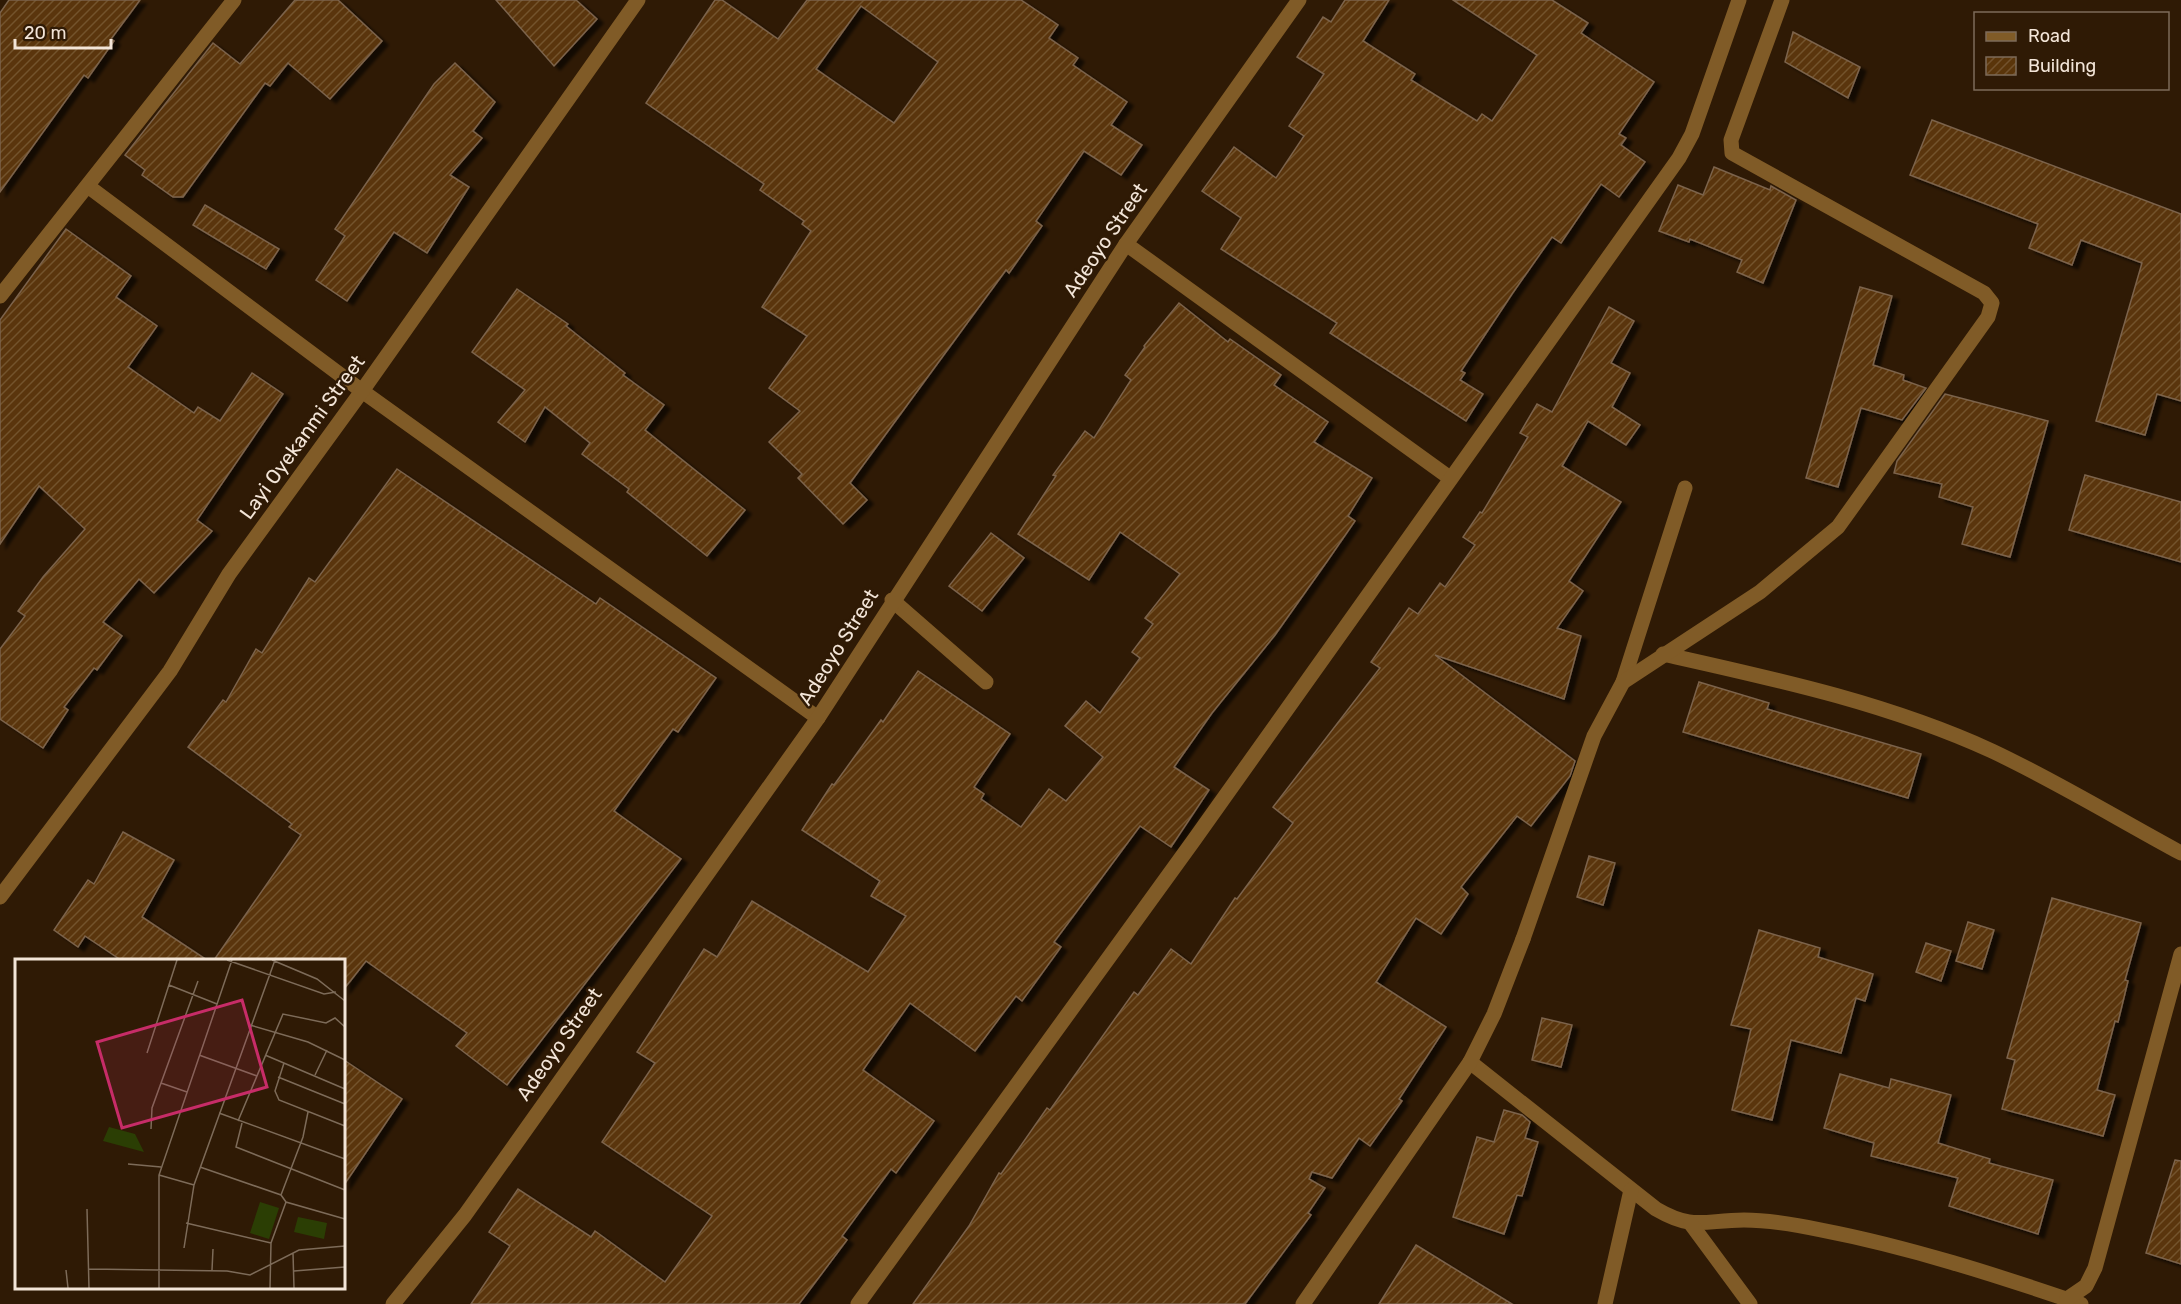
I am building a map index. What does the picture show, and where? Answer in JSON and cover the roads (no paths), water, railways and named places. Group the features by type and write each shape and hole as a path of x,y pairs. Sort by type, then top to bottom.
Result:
{"street":[{"path":"0,296 89,187 234,0"},
{"name":"Layi Oyekanmi Street","path":"0,897 170,671 229,574 362,391 638,0"},
{"name":"Adeoyo Street","path":"393,1304 465,1215 818,718 892,600 1126,244 1299,0"},
{"path":"858,1304 1194,840 1679,158 1692,134 1739,0"},
{"path":"1623,682 1760,592 1838,527 1988,317 1992,303 1984,293 1732,153 1731,140 1782,0"},
{"path":"89,187 362,391 818,718"},
{"path":"1126,244 1450,477"},
{"path":"1303,1304 1470,1062 1494,1014 1523,939 1594,736 1623,682 1685,488"},
{"path":"892,600 986,682"},
{"path":"1663,654 1812,687 1896,714 1992,751 2181,853"},
{"path":"1470,1062 1631,1190 1676,1221 1691,1224 1745,1220 1820,1230 1936,1258 2074,1302 2086,1286 2095,1268 2181,954"},
{"path":"1605,1304 1631,1190"},
{"path":"1691,1224 1750,1304"}]}
